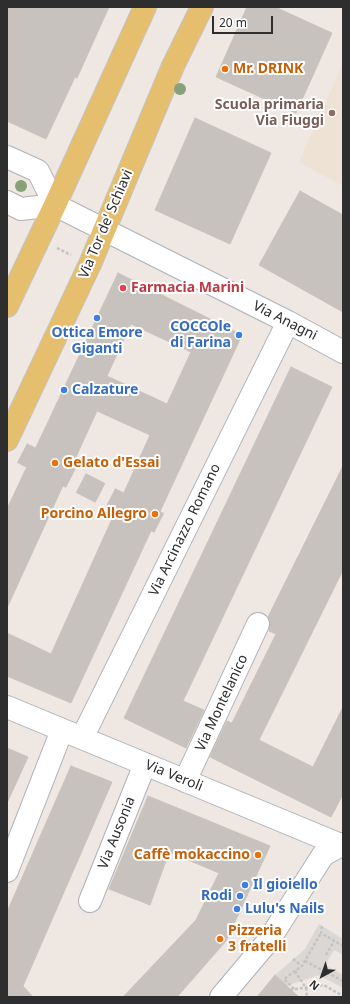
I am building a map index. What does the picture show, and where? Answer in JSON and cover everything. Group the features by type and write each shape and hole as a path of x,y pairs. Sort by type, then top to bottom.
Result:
{"main road":[{"path":"7,306 56,205 145,7"},
{"name":"Via Tor de' Schiavi","path":"7,440 90,264 173,66 202,7"}],"street":[{"path":"7,157 38,172 56,205 21,209 7,202"},
{"name":"Via Anagni","path":"56,205 288,322 343,352"},
{"name":"Via Arcinazzo Romano","path":"7,871 72,734 288,322"},
{"name":"Via Montelanico","path":"185,781 258,624"},
{"name":"Via Veroli","path":"7,707 342,845"},
{"name":"Via Ausonia","path":"90,901 145,764"},
{"path":"221,997 269,940 323,855 342,845"}],"path":[{"path":"56,248 76,257"},
{"path":"322,926 321,933 302,966 284,979 292,989 324,985 343,996"},
{"path":"321,933 343,946"},
{"path":"326,955 334,940"},
{"path":"293,959 302,966"},
{"path":"305,961 343,981"},
{"path":"295,971 306,988 307,997"}],"shaded area":[{"name":"Scuola primaria Via Fiuggi","path":"343,64 343,186 299,162"},
{"path":"319,924 343,939 343,955 334,950 325,965 343,975 343,988 319,975 286,986 275,975 305,949"}],"building":[{"path":"7,7 109,7 77,78 75,77 46,139 7,121"},
{"path":"247,7 275,7 332,33 296,113 216,77"},
{"path":"195,118 271,153 230,244 155,210"},
{"path":"300,191 343,215 343,312 259,265"},
{"path":"118,273 242,335 71,703 7,676 7,633 51,654 150,435 97,411 7,608 7,509","holes":["131,324 191,352 167,404 107,376"]},
{"path":"291,367 332,387 183,701 204,710 186,748 124,718"},
{"path":"343,466 343,570 259,740 313,767 343,707 343,794 331,817 210,757 227,721 232,723 276,634 269,631 270,623 268,617"},
{"path":"7,748 28,757 7,803"},
{"path":"71,766 112,782 23,986 33,997 7,997 7,912"},
{"path":"148,796 270,846 226,941 177,997 123,997 196,920 219,873 169,852 150,905 109,889"},
{"path":"275,975 299,997 257,997"}],"tunnel":[{"path":"22,453 167,527"}],"place":[{"name":"Mr. DRINK","path":"225,69"},
{"name":"Scuola primaria Via Fiuggi","path":"332,113"},
{"name":"Farmacia Marini","path":"123,288"},
{"name":"Ottica Emore Giganti","path":"97,318"},
{"name":"COCCOle di Farina","path":"239,335"},
{"name":"Calzature","path":"64,390"},
{"name":"Gelato d'Essai","path":"55,463"},
{"name":"Porcino Allegro","path":"155,514"},
{"name":"Caffè mokaccino","path":"258,855"},
{"name":"Il gioiello","path":"245,885"},
{"name":"Rodi","path":"240,896"},
{"name":"Lulu's Nails","path":"237,909"},
{"name":"Pizzeria 3 fratelli","path":"220,939"}]}
